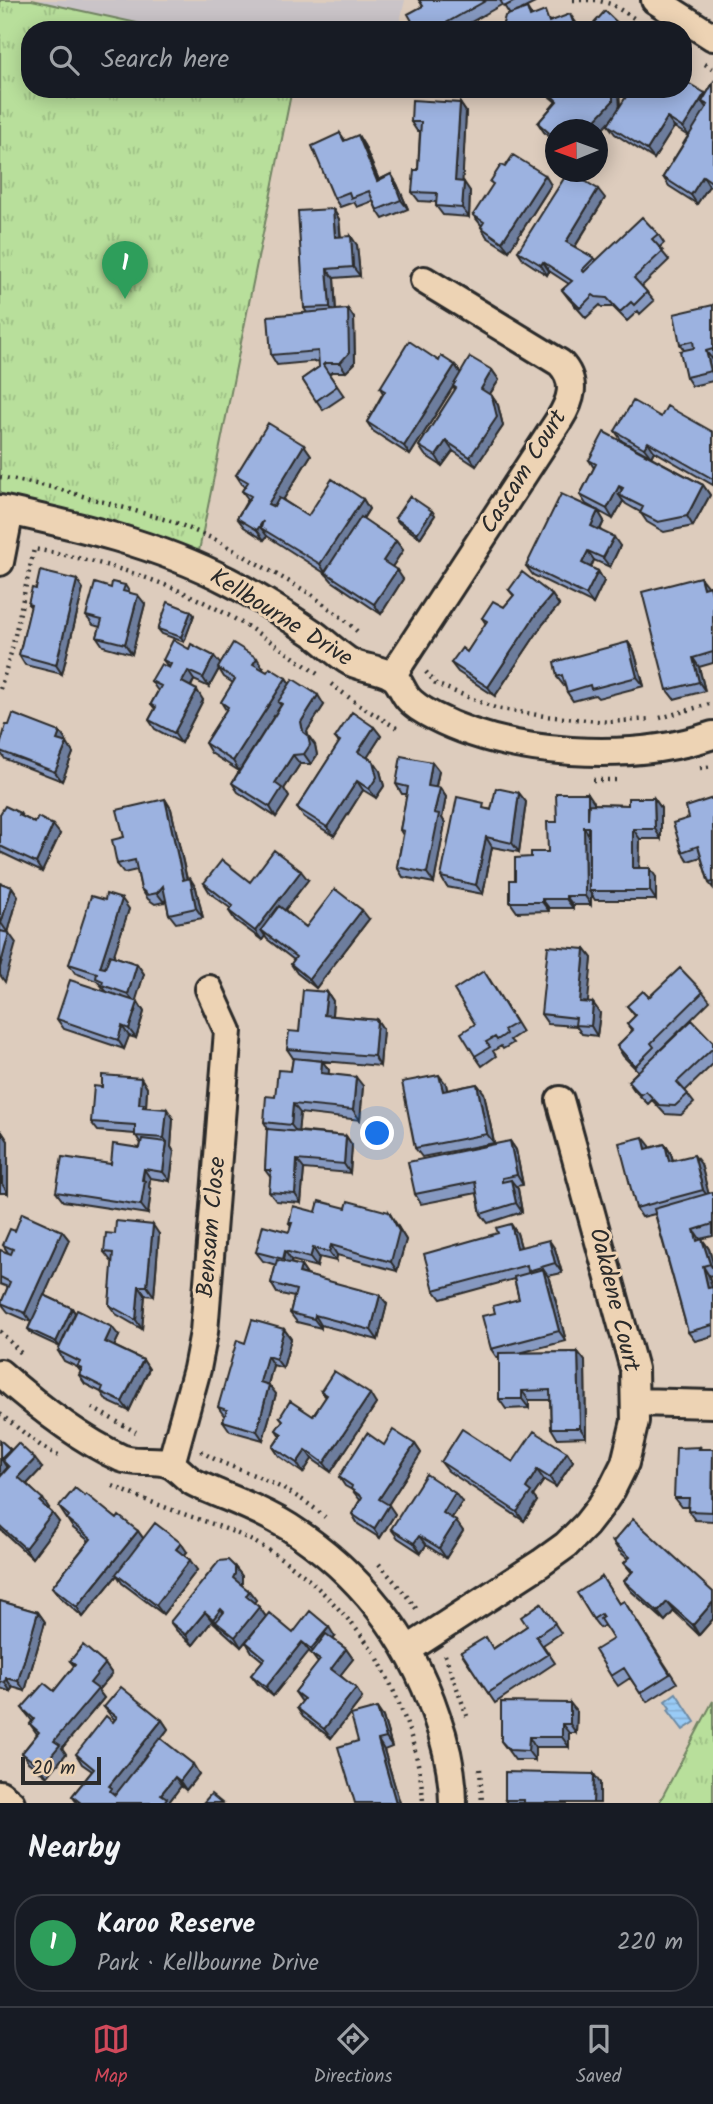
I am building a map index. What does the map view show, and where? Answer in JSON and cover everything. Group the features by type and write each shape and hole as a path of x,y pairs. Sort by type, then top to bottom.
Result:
{"street":[{"path":"654,0 687,21"},
{"path":"692,24 713,37"},
{"name":"Cascam Court","path":"393,676 559,421 570,394 570,376 560,363 425,280"},
{"path":"0,562 5,510"},
{"name":"Kellbourne Drive","path":"5,510 107,534 195,566 266,603 356,666 393,676"},
{"path":"393,676 409,699 434,716 470,730 520,744 566,751 616,753 659,748 713,735"},
{"name":"Bensam Close","path":"171,1464 197,1369 204,1332 228,1031 209,989"},
{"name":"Oakdene Court","path":"407,1650 566,1545 586,1525 612,1489 625,1462 635,1421 634,1369 560,1100"},
{"path":"0,1373 40,1408 109,1452 124,1459 171,1464 193,1482 268,1516 320,1549 367,1592 407,1650 430,1697 447,1749 453,1803"},
{"path":"636,1402 713,1404"},
{"path":"0,1794 11,1803"}],"path":[{"path":"573,0 611,4 637,21"},
{"path":"0,689 11,653 34,549"},
{"path":"424,670 436,684 495,708 544,716 608,722 655,719 713,703"},
{"path":"0,1331 23,1354"},
{"path":"89,1406 134,1432 145,1433"},
{"path":"0,1414 41,1446 67,1461"},
{"path":"111,1485 240,1535 274,1553 324,1593 354,1625 390,1681 416,1756 423,1803"}],"shaded area":[{"path":"32,0 405,0 400,21 128,21"}],"green space":[{"path":"0,0 32,0 128,21 21,21 21,98 290,98 196,566 0,509"},
{"path":"713,1701 713,1803 659,1803"}],"water":[{"path":"676,1693 695,1722 683,1730 668,1710 670,1708 665,1701"}],"building":[{"path":"419,0 487,0 450,21 412,21 408,14 423,6"},
{"path":"500,0 517,0 504,7"},
{"path":"527,8 530,17 545,11 549,21 504,21 505,16"},
{"path":"605,11 616,21 596,21"},
{"path":"570,14 573,21 552,21"},
{"path":"713,83 713,183 703,176 691,195 663,177 708,105 702,102"},
{"path":"692,85 705,93 683,128 667,118 647,150 608,125 625,98 692,98"},
{"path":"554,98 613,98 596,119 545,119 545,129 538,123 557,101"},
{"path":"412,100 460,103 455,181 464,182 462,208 436,206 437,193 412,192 414,170 418,170 421,122 411,122"},
{"path":"340,133 344,141 358,135 377,181 391,174 401,200 377,210 369,191 351,198 349,192 334,198 312,146"},
{"path":"513,155 545,175 502,242 481,227 484,222 473,215 493,184 490,182 501,165 505,167"},
{"path":"562,182 586,182 598,189 566,242 594,258 582,270 584,272 642,217 658,234 652,239 663,251 634,278 647,292 634,305 631,302 620,312 607,298 593,295 580,308 562,290 572,281 543,262 541,265 518,251"},
{"path":"333,209 335,237 351,236 353,267 327,269 330,307 304,308 298,211"},
{"path":"713,305 713,349 706,351 711,371 686,377 680,351 694,348 693,341 680,344 674,314"},
{"path":"348,309 349,353 340,363 323,365 337,386 316,401 302,379 319,367 318,351 271,355 268,316"},
{"path":"409,341 439,361 441,356 455,365 404,446 367,422 385,391 380,388"},
{"path":"470,357 492,370 481,389 492,396 497,417 470,457 446,441 436,456 419,446 456,388 453,386"},
{"path":"633,401 661,417 667,406 713,432 713,479 648,442 644,448 615,431"},
{"path":"268,423 304,445 268,504 274,507 279,498 308,516 332,479 363,499 320,564 261,528 263,521 257,530 237,518 251,496 242,491 248,482 236,475"},
{"path":"604,432 703,485 687,516 658,522 640,513 643,507 619,495 623,488 619,486 607,509 580,495 596,464 589,460"},
{"path":"561,494 598,511 591,526 614,537 603,558 588,551 582,563 598,571 586,595 526,566"},
{"path":"410,496 432,511 417,533 395,518"},
{"path":"361,517 396,541 383,561 397,570 374,604 325,572"},
{"path":"40,571 77,580 56,665 19,655 31,605 28,604 32,588 36,589"},
{"path":"522,572 552,595 536,614 488,687 451,663 462,648 467,652 487,621 482,618 493,601 504,607 514,595 509,590"},
{"path":"700,577 703,588 710,586 713,598 713,652 693,658 699,682 667,690 642,592"},
{"path":"112,582 125,585 123,591 138,595 125,644 97,637 102,620 86,616 95,583 111,588"},
{"path":"168,602 191,611 181,637 158,629"},
{"path":"173,640 189,649 191,644 214,656 203,678 188,671 182,682 197,690 174,733 149,720 156,707 151,704 161,686 151,681 161,664 169,668 171,664 163,660"},
{"path":"628,642 637,677 567,692 562,675 557,677 554,662"},
{"path":"233,643 257,658 253,664 267,672 270,668 286,678 233,761 205,743 228,707 221,702 235,679 218,668"},
{"path":"293,679 318,695 301,722 310,745 304,754 293,755 275,783 282,788 270,807 232,783 282,704 278,702"},
{"path":"352,712 374,727 358,752 373,761 377,777 369,789 357,781 327,827 297,808 340,741 335,738"},
{"path":"13,714 60,732 57,740 67,743 55,772 0,751 6,725 9,725"},
{"path":"401,756 432,762 428,786 440,788 434,813 439,814 427,873 397,867 408,787 396,784"},
{"path":"496,788 519,793 512,843 486,837 476,885 441,877 457,797 484,803 483,808 491,810"},
{"path":"556,793 588,793 588,820 589,804 628,805 628,798 654,798 655,829 633,829 633,868 650,868 650,891 589,891 589,827 584,827 585,896 542,899 542,902 510,902 510,880 515,880 515,858 531,857 531,852 548,852 547,822 557,822"},
{"path":"713,798 713,882 709,883 698,846 682,852 673,823 689,818 686,807"},
{"path":"165,799 183,880 190,878 196,908 169,914 163,886 157,893 148,895 141,889 135,860 117,864 112,840 124,837 117,810"},
{"path":"5,806 35,823 38,817 53,825 36,863 0,846 0,814"},
{"path":"274,850 301,871 255,931 229,911 233,906 204,883 222,860 250,882"},
{"path":"0,883 12,887 1,923 0,923"},
{"path":"335,889 362,910 309,979 291,964 296,957 261,930 279,906 306,927"},
{"path":"106,894 122,899 100,967 105,968 110,955 137,964 128,994 102,985 103,981 96,978 97,973 69,964 91,896 105,900"},
{"path":"0,931 9,933 0,967"},
{"path":"548,946 585,949 580,1002 593,1003 591,1026 575,1025 576,1018 541,1014"},
{"path":"680,968 703,992 651,1043 654,1047 635,1066 617,1046 633,1030 627,1024 636,1015 627,1006 643,991 649,997"},
{"path":"484,971 516,1023 504,1030 506,1034 497,1040 495,1037 486,1042 490,1047 475,1056 461,1033 475,1024 454,990"},
{"path":"70,980 138,1002 129,1029 122,1026 118,1040 57,1019"},
{"path":"303,990 327,992 324,1015 377,1020 374,1056 287,1049 289,1031 299,1032"},
{"path":"692,1020 713,1042 713,1048 677,1082 688,1094 675,1106 659,1105 646,1091 641,1095 628,1081"},
{"path":"293,1058 322,1061 321,1073 356,1077 353,1110 293,1104 291,1125 264,1122 266,1096 275,1097 278,1070 291,1071"},
{"path":"102,1075 141,1078 139,1104 144,1104 143,1107 167,1109 164,1138 135,1136 135,1125 91,1122 94,1086 102,1087"},
{"path":"439,1075 443,1091 477,1084 487,1134 415,1148 402,1082"},
{"path":"267,1129 346,1136 344,1164 297,1160 295,1194 269,1192 271,1170 265,1170"},
{"path":"2,1132 2,1184 0,1184"},
{"path":"643,1137 646,1149 665,1144 669,1161 694,1155 703,1190 636,1208 619,1143"},
{"path":"142,1139 167,1142 163,1172 144,1169 141,1205 56,1192 62,1157 111,1164 113,1144 140,1148"},
{"path":"510,1141 517,1175 502,1178 502,1182 511,1180 516,1203 481,1214 475,1182 415,1194 408,1162"},
{"path":"713,1192 713,1224 694,1230 697,1241 702,1239 710,1264 703,1266 708,1288 713,1287 713,1325 688,1332 654,1209"},
{"path":"319,1201 346,1208 348,1201 389,1212 399,1231 391,1262 331,1245 329,1252 313,1248 310,1258 285,1251 283,1259 256,1252 263,1225 289,1232 293,1206 316,1212"},
{"path":"22,1213 62,1231 25,1313 1,1303 10,1282 0,1277 0,1250 11,1254 13,1249 3,1245 10,1229 15,1231"},
{"path":"116,1221 153,1225 147,1286 139,1286 136,1320 109,1305 113,1253 104,1252 106,1233 115,1234"},
{"path":"511,1224 517,1248 549,1240 555,1263 528,1271 527,1265 434,1290 424,1254 498,1233 496,1228"},
{"path":"277,1260 301,1266 299,1273 380,1295 371,1330 315,1315 314,1319 290,1313 296,1290 271,1283"},
{"path":"543,1269 559,1331 491,1349 482,1316 495,1313 493,1306 519,1299 514,1277"},
{"path":"44,1295 72,1308 56,1342 28,1329"},
{"path":"77,1310 112,1327 105,1342 143,1360 122,1402 101,1392 103,1387 79,1375 82,1369 77,1367 80,1362 58,1351"},
{"path":"252,1320 284,1329 276,1359 267,1356 260,1382 269,1385 257,1431 223,1421 227,1410 218,1407 237,1340 245,1343"},
{"path":"578,1352 580,1428 551,1428 550,1390 522,1391 522,1399 499,1399 499,1353"},
{"path":"334,1371 370,1394 324,1463 306,1450 297,1463 273,1447 282,1434 276,1430 283,1420 280,1417 290,1401 313,1416 327,1395 321,1391"},
{"path":"462,1429 513,1462 534,1431 567,1452 550,1478 537,1470 526,1488 531,1492 517,1512 441,1462"},
{"path":"393,1430 415,1444 379,1499 389,1505 374,1529 352,1514 362,1497 339,1477 367,1433 384,1445"},
{"path":"0,1440 10,1449 0,1459"},
{"path":"18,1443 35,1459 18,1477 43,1499 40,1502 52,1513 25,1548 0,1526 0,1477 9,1467 2,1460"},
{"path":"700,1447 699,1449 713,1449 712,1512 688,1511 689,1498 674,1498 676,1448"},
{"path":"426,1474 455,1493 443,1513 456,1521 439,1548 419,1536 414,1543 391,1529"},
{"path":"75,1488 138,1531 77,1607 52,1587 91,1539 67,1519 69,1516 59,1507"},
{"path":"633,1519 713,1592 713,1602 693,1625 667,1602 658,1612 624,1581 633,1571 624,1563 630,1557 613,1542"},
{"path":"155,1523 181,1543 176,1549 190,1560 156,1605 116,1574"},
{"path":"228,1560 235,1567 233,1578 249,1591 246,1596 259,1607 235,1637 216,1622 224,1612 221,1609 213,1619 205,1612 186,1635 170,1622 219,1561"},
{"path":"602,1577 619,1604 624,1601 670,1674 640,1693 624,1668 611,1676 595,1650 613,1639 600,1619 603,1617 601,1614 593,1619 577,1593"},
{"path":"0,1601 38,1612 18,1681 6,1678 5,1683 0,1681"},
{"path":"541,1603 555,1623 536,1636 548,1654 488,1693 461,1652 486,1637 493,1649 527,1626 521,1617"},
{"path":"310,1611 329,1627 311,1649 302,1642 266,1687 251,1675 265,1658 246,1642 269,1613 293,1633"},
{"path":"326,1634 346,1649 331,1669 356,1688 324,1729 297,1708 304,1699 295,1692 320,1660 311,1654"},
{"path":"83,1645 105,1664 90,1683 98,1689 54,1741 60,1745 41,1768 22,1753 39,1732 30,1724 34,1719 22,1708 44,1683 54,1691 75,1665 70,1661"},
{"path":"121,1687 162,1720 109,1786 112,1788 110,1791 115,1795 160,1738 193,1764 180,1781 175,1777 161,1794 167,1798 163,1803 81,1803 72,1796 94,1769 76,1754 106,1716 113,1722 117,1717 104,1707"},
{"path":"501,1702 570,1703 570,1724 562,1724 562,1737 529,1737 528,1751 509,1750 501,1741"},
{"path":"377,1708 386,1738 378,1740 396,1803 355,1803 338,1747 358,1741 351,1715"},
{"path":"505,1772 594,1774 593,1803 524,1803 524,1800 505,1800"},
{"path":"211,1794 222,1803 203,1803"}],"place":[{"name":"Karoo Reserve","path":"125,299"}]}
